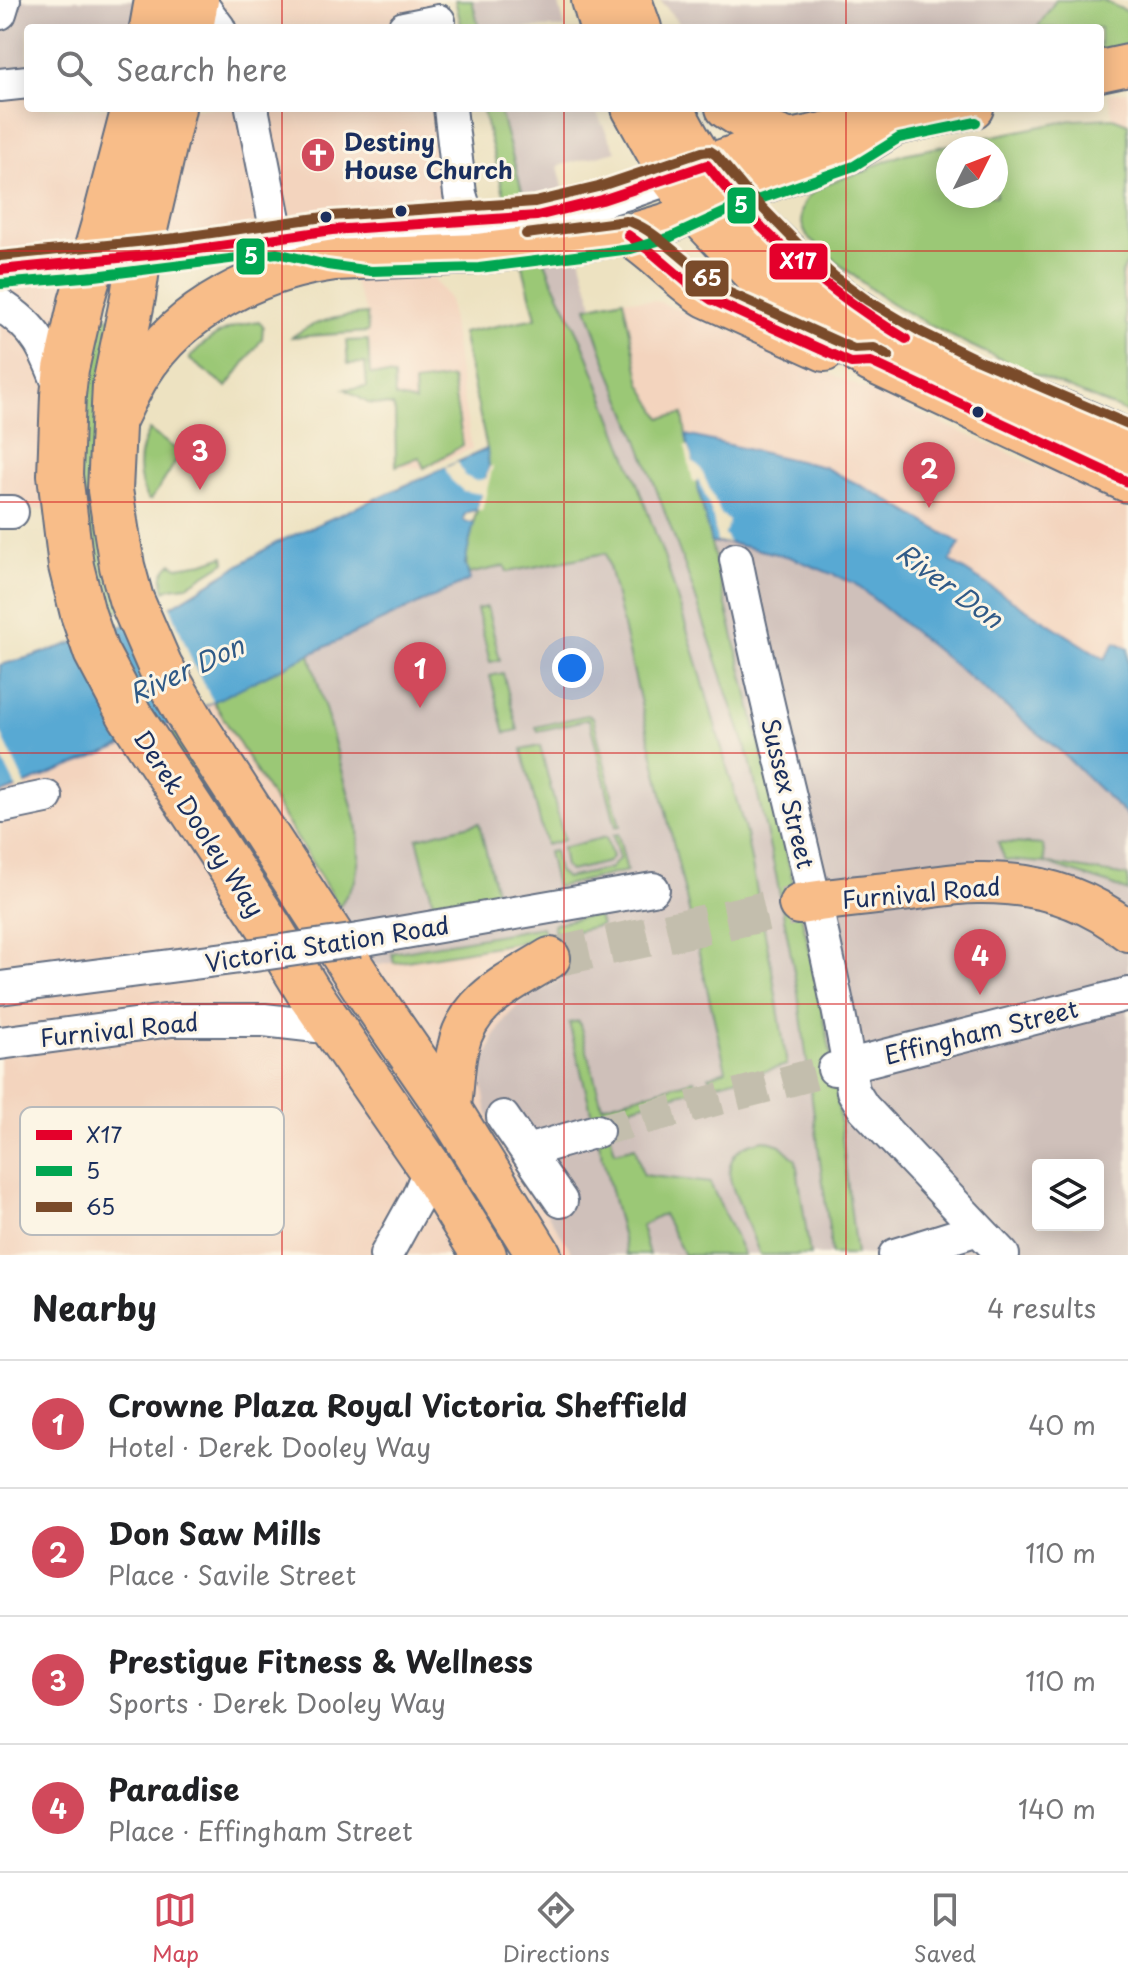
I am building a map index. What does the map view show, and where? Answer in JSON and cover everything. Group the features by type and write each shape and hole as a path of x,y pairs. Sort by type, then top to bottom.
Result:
{"highway":[{"path":"153,24 157,0"},
{"path":"192,24 197,0"},
{"name":"Derek Dooley Way","path":"133,112 70,350 63,395 60,475 71,566 83,614 96,652 129,714 334,1028 430,1168 484,1255"},
{"name":"Derek Dooley Way","path":"172,112 139,255 115,385 110,490 122,566 131,599 160,666 195,726 359,978 450,1111 539,1255"}],"main road":[{"path":"592,0 599,24"},
{"path":"631,0 640,24"},
{"path":"1104,70 1128,65"},
{"path":"1104,94 1128,91"},
{"path":"635,112 701,187 851,306 970,372 1128,440"},
{"path":"676,112 695,146 701,187 730,250 758,279 871,362 1128,482"},
{"path":"732,112 799,154"},
{"path":"113,427 140,374 158,350 193,317 246,285 288,268 371,257 477,254 628,235 666,224 701,187 799,154 842,129 894,125 954,112"},
{"path":"794,259 787,234 788,204 795,188 799,154"},
{"path":"628,235 712,300 851,363 871,362"},
{"name":"Furnival Road","path":"807,903 976,883 1012,884 1052,891 1086,903 1128,931"},
{"path":"450,1111 459,1043 474,1011 495,992 550,958"}],"street":[{"path":"0,13 4,0"},
{"path":"197,0 216,24"},
{"path":"415,24 438,16"},
{"path":"0,85 24,82"},
{"path":"253,112 278,239"},
{"path":"450,112 460,194 465,210 471,217 481,220"},
{"path":"0,270 93,262 332,230 537,216 611,198 701,187"},
{"path":"278,239 371,257"},
{"path":"0,305 21,320 39,339 63,395"},
{"name":"Sussex Street","path":"736,559 841,1067 859,1102 1003,1255"},
{"path":"3,806 46,797"},
{"name":"Victoria Station Road","path":"0,988 359,940 653,889"},
{"name":"Effingham Street","path":"841,1067 1128,994"},
{"name":"Furnival Road","path":"0,1043 172,1020 264,1020 334,1028"},
{"path":"503,1117 561,1201"},
{"path":"527,1151 597,1131"},
{"path":"386,1255 430,1168"},
{"path":"895,1255 978,1229"}],"shaded area":[{"path":"0,0 157,0 153,24 24,24 24,82 0,85"},
{"path":"195,0 434,0 439,24 191,24"},
{"path":"455,0 558,0 564,24 461,24"},
{"path":"660,0 1056,0 1040,24 680,24"},
{"path":"24,82 24,112 451,112 459,178 429,272 449,299 472,449 424,468 396,466 395,413 392,406 368,403 367,314 332,230 93,262 64,508 0,512 0,85"},
{"path":"1128,91 1128,124 1113,118 1108,94"},
{"path":"483,112 596,112 616,151 558,166 583,268 593,305 623,299 641,383 661,418 683,414 711,542 790,557 854,583 1060,751 1128,817 1128,1255 574,1255 498,1138 486,1108 483,1086 484,1066 505,1019 520,1003 558,981 545,939 373,966 339,907 355,881 359,858 358,828 310,654 470,580 465,563 488,456 462,333 536,318"},
{"path":"1128,260 1128,326 1121,276"},
{"path":"623,299 656,301 739,333 1128,506 1128,648 1115,642 1106,660 949,561 959,543 845,477 824,467 686,435 683,414 661,418 641,384"},
{"path":"469,580 735,1079 557,981 520,1003 505,1019 491,1045 483,1076 486,1108 498,1138 574,1255 0,1255 0,794 125,745"}],"green space":[{"path":"455,0 472,0 478,24 461,24"},
{"path":"1056,0 1102,0 1128,12 1128,46 1104,52 1104,24 1040,24"},
{"path":"483,112 500,112 531,223 551,277 582,341 667,565 746,834 787,1065 712,1085 709,1076 726,1070 606,553 507,572 505,566 468,574 468,544 483,491 458,462 487,449 462,333 536,318"},
{"path":"1113,118 1128,124 1128,260 1121,276 1128,326 1128,413 979,349 921,320 861,281 810,240 805,231 801,215 804,204 817,189 904,154 936,148 936,208 1008,208 1008,136 993,136 1072,120"},
{"path":"623,299 641,384 661,418 683,414 711,543 813,964 834,1069 856,1255 831,1255 798,993 750,760 686,569 587,307"},
{"path":"367,314 368,332 292,337 328,320"},
{"path":"93,315 118,319 126,607 104,617 84,551 75,460"},
{"path":"259,321 263,326 262,339 227,387 189,359 203,344 220,333"},
{"path":"368,340 370,374 394,376 395,397 415,402 414,383 452,378 463,445 424,468 419,457 396,466 393,406 368,403 345,389 367,387 365,363 348,364 346,341"},
{"path":"149,430 181,453 150,500 143,490 139,464"},
{"path":"224,556 225,562 187,586 165,591 163,576 172,563 177,567"},
{"path":"487,607 500,660 490,662 477,609"},
{"path":"310,654 358,828 359,858 355,881 339,907 213,701"},
{"path":"503,673 518,730 505,733 490,676"},
{"path":"587,715 593,717 620,826 616,827 589,719 538,731 536,727"},
{"path":"181,730 286,893 274,901 167,737"},
{"path":"540,746 564,840 546,845 522,750"},
{"path":"479,823 497,896 435,911 417,838"},
{"path":"618,834 627,871 556,887 548,852 554,851 558,871 566,878 609,869 619,859 613,835"},
{"path":"606,837 612,857 608,862 570,871 565,867 562,848"},
{"path":"998,842 1043,845 1045,863 1005,860"},
{"path":"1045,863 1128,876 1128,892 1110,884"},
{"path":"597,914 601,925 556,936 553,924"},
{"path":"542,927 545,938 394,963 392,953"},
{"path":"579,1021 602,1106 694,1080 697,1089 605,1114 615,1152 635,1147 643,1175 710,1183 744,1255 684,1255 663,1214 641,1226 649,1255 627,1255 569,1023"},
{"path":"452,1140 513,1232 499,1242 438,1149"},
{"path":"765,1140 780,1145 796,1160 810,1255 760,1255 733,1190 730,1168 734,1155 744,1146"}],"water":[{"name":"River Don","path":"686,435 824,467 883,497 960,543 950,561 1105,659 1115,642 1128,648 1128,817 1060,751 854,583 790,557 729,543 711,543"},
{"name":"River Don","path":"487,449 489,467 477,510 466,513 463,519 474,523 465,563 470,580 125,745 0,794 0,665 110,631 170,607 276,543"}],"pier":[{"path":"685,446 689,446 693,462 701,469 721,514 729,521 725,534 729,543 717,542 708,502 698,479 693,482"},
{"path":"458,462 465,476 476,481 486,478 489,467 493,466 482,510 477,510 481,494 463,491 451,480 445,468"},
{"path":"169,603 194,666 213,701 175,720 130,619"},
{"path":"0,731 27,788 18,791 0,755"}],"tunnel":[{"path":"550,958 799,904"},
{"path":"597,1131 834,1069"}],"transit line":[{"name":"5","path":"1,284 95,276 277,253 371,271 479,268 631,249 671,237 734,208 854,166 899,138 976,122"},
{"name":"65","path":"0,256 176,238 331,216 535,202 598,187 710,151 798,244 867,300 921,332 978,360 1128,424"},
{"name":"X17","path":"707,165 750,216 798,261 850,302 906,339"},
{"name":"X17","path":"0,270 178,252 332,230 537,216 602,200 707,165"},
{"name":"65","path":"526,234 626,221 636,224 660,239 719,288 854,349 874,348 889,356"},
{"name":"X17","path":"628,235 712,300 851,363 871,362 1128,482"}],"place":[{"name":"Destiny House Church","path":"318,155"},
{"name":"Prestigue Fitness & Wellness","path":"200,490"},
{"name":"Don Saw Mills","path":"929,508"},
{"name":"Crowne Plaza Royal Victoria Sheffield","path":"420,708"},
{"name":"Paradise","path":"980,995"}]}
